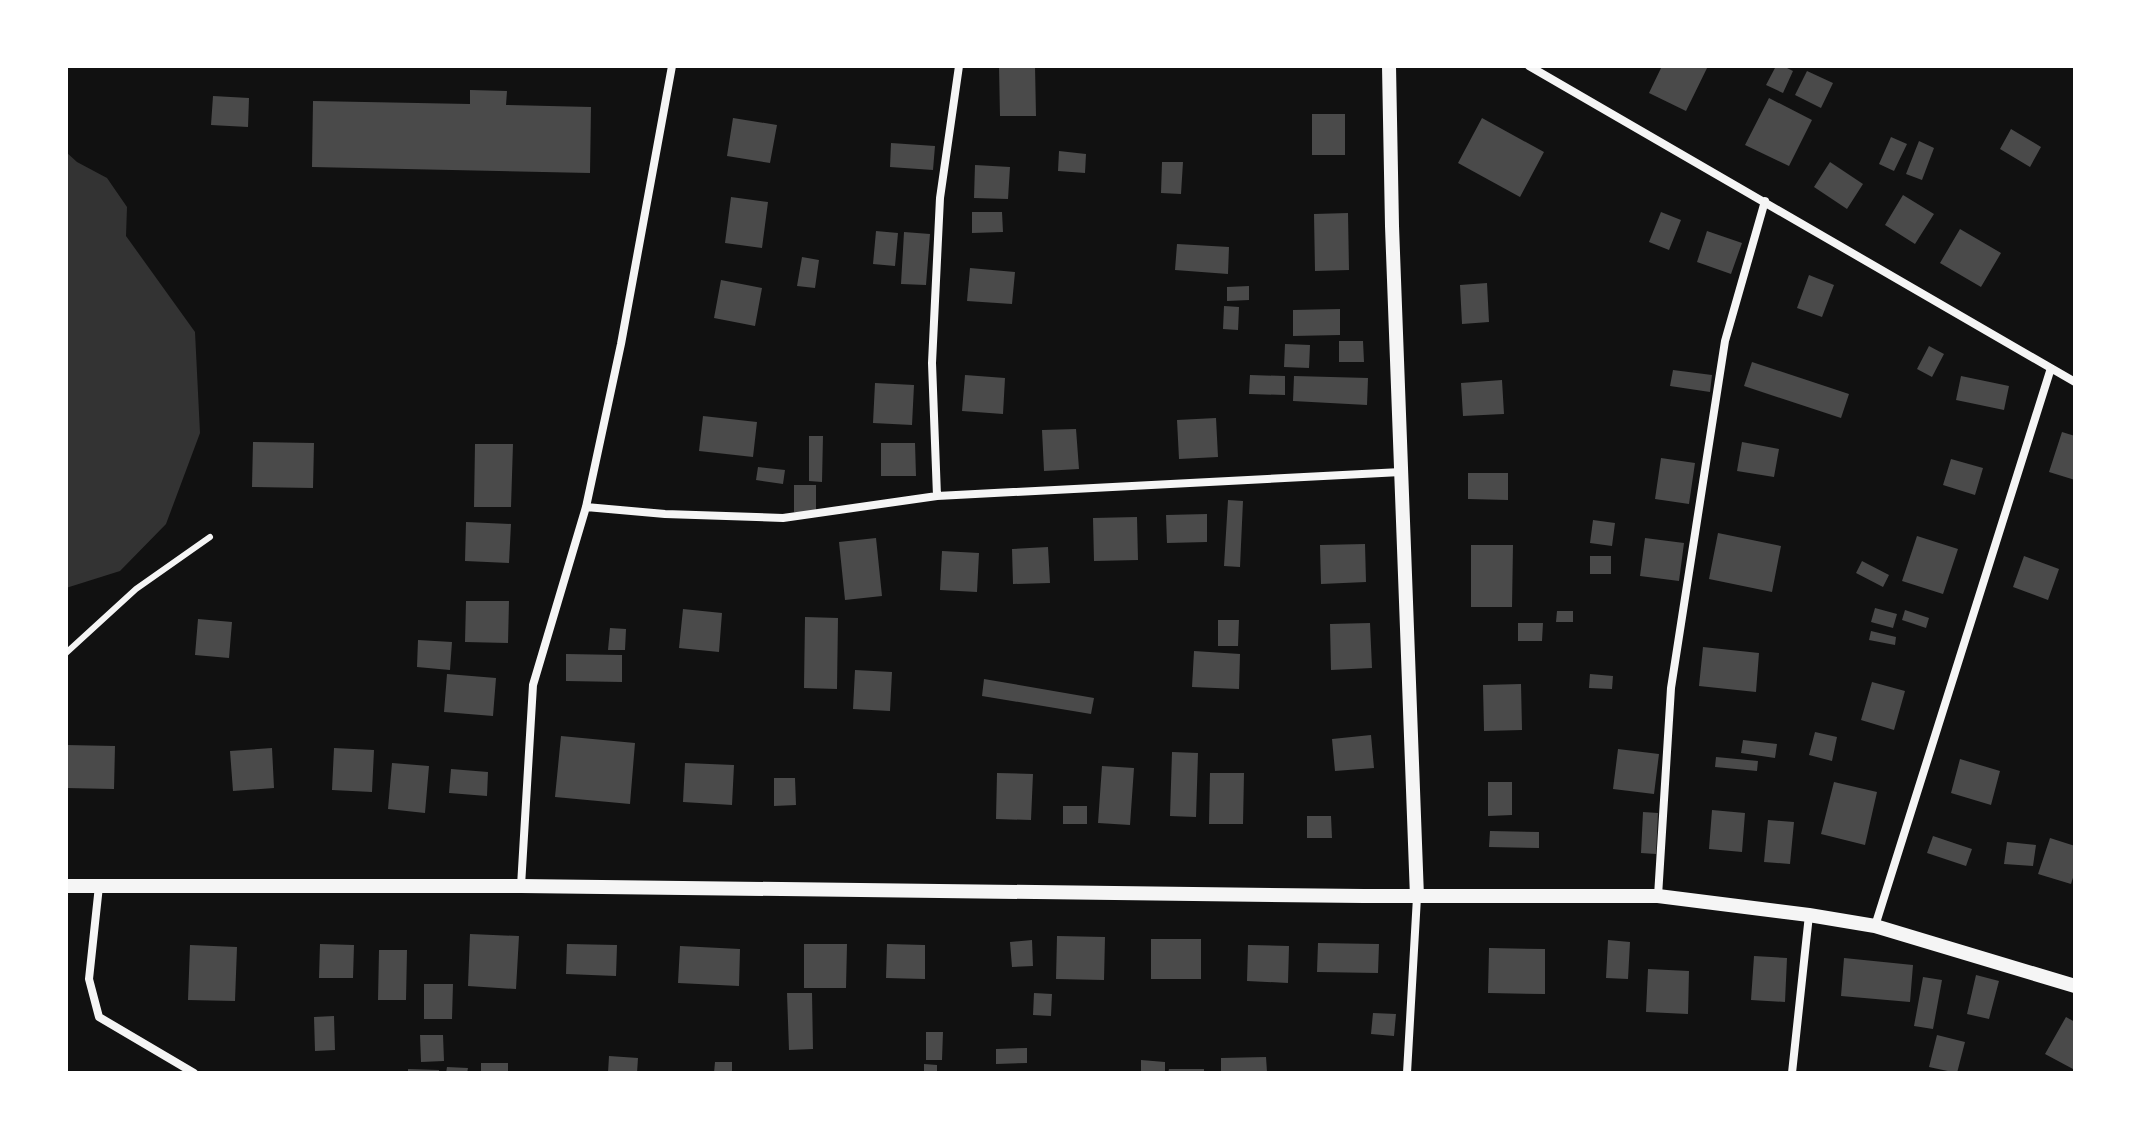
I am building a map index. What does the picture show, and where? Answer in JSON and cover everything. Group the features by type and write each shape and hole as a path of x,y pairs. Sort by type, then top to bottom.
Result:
{"street":[{"path":"521,886 533,685 586,507 621,344 672,66"},
{"path":"937,496 932,363 940,198 959,66"},
{"path":"1389,66 1417,897 1407,1073"},
{"path":"1529,66 2075,382"},
{"path":"1658,896 1673,673 1725,341 1765,201"},
{"path":"1875,926 2051,368"},
{"path":"586,507 665,514 783,518 937,496 1401,472"},
{"path":"66,886 521,886 1417,897 1658,896 1875,926 2075,986"},
{"path":"99,886 89,979 99,1017 194,1073"},
{"path":"1792,1073 1809,915"}],"lane":[{"path":"66,653 136,589 210,537"}],"shaded area":[{"path":"66,152 77,162 107,178 127,207 126,236 195,332 200,433 166,524 120,571 66,588"}],"building":[{"path":"999,66 1035,66 1036,116 1000,116"},
{"path":"1662,66 1708,66 1686,111 1649,93"},
{"path":"1776,66 1793,71 1783,93 1766,85"},
{"path":"1807,71 1833,83 1821,108 1795,95"},
{"path":"470,90 507,91 506,105 591,107 590,173 312,167 313,101 470,104"},
{"path":"213,96 249,98 248,127 211,125"},
{"path":"1769,98 1812,120 1789,166 1745,145"},
{"path":"1312,114 1345,114 1345,155 1312,155"},
{"path":"733,118 777,125 770,163 727,156"},
{"path":"1482,118 1544,152 1520,197 1458,163"},
{"path":"2011,129 2041,147 2030,167 2000,149"},
{"path":"1891,137 1907,144 1894,171 1879,164"},
{"path":"1919,141 1934,148 1922,180 1906,174"},
{"path":"891,143 935,146 933,170 890,167"},
{"path":"1059,151 1086,154 1085,173 1058,171"},
{"path":"1162,162 1183,162 1181,194 1161,193"},
{"path":"1830,162 1863,184 1847,209 1814,187"},
{"path":"975,165 1010,167 1008,199 974,198"},
{"path":"1903,195 1934,214 1915,244 1885,225"},
{"path":"731,197 768,202 762,248 725,243"},
{"path":"972,212 1002,212 1003,232 972,233"},
{"path":"1661,212 1681,220 1669,250 1649,242"},
{"path":"1348,213 1349,270 1315,271 1314,214"},
{"path":"1960,229 2001,253 1981,287 1940,263"},
{"path":"876,231 898,233 895,266 873,264"},
{"path":"1707,231 1742,243 1731,274 1697,262"},
{"path":"904,232 930,234 926,285 901,284"},
{"path":"1177,244 1229,247 1228,274 1175,270"},
{"path":"802,257 819,260 815,288 797,286"},
{"path":"970,268 1015,272 1012,304 967,301"},
{"path":"1809,275 1834,285 1822,317 1797,308"},
{"path":"721,280 762,288 755,326 714,318"},
{"path":"1487,283 1489,322 1462,324 1460,285"},
{"path":"1249,286 1249,300 1227,301 1227,287"},
{"path":"1224,306 1239,307 1238,330 1223,329"},
{"path":"1340,309 1340,335 1293,336 1293,310"},
{"path":"1339,341 1363,341 1364,362 1339,362"},
{"path":"1285,344 1310,345 1309,368 1284,367"},
{"path":"1929,346 1944,354 1932,377 1917,369"},
{"path":"1752,362 1849,394 1841,418 1744,386"},
{"path":"1673,370 1712,375 1710,392 1670,386"},
{"path":"965,375 1005,378 1003,414 962,411"},
{"path":"1250,375 1285,376 1285,395 1249,394"},
{"path":"1294,376 1368,378 1367,405 1293,401"},
{"path":"1961,376 2009,386 2004,410 1956,400"},
{"path":"1502,380 1504,414 1463,416 1461,383"},
{"path":"875,383 914,385 912,425 873,423"},
{"path":"703,416 757,422 753,457 699,451"},
{"path":"1216,418 1218,457 1179,459 1177,420"},
{"path":"1076,429 1079,469 1044,471 1042,430"},
{"path":"2062,432 2075,436 2075,480 2049,472"},
{"path":"809,436 823,436 822,482 809,481"},
{"path":"253,442 314,443 313,488 252,487"},
{"path":"1742,442 1779,449 1774,477 1737,471"},
{"path":"881,443 915,443 916,476 881,476"},
{"path":"475,444 513,444 511,507 474,507"},
{"path":"1661,458 1695,463 1689,504 1655,499"},
{"path":"1951,459 1983,468 1975,495 1943,485"},
{"path":"758,467 785,470 783,484 756,480"},
{"path":"1468,473 1508,473 1508,500 1468,499"},
{"path":"794,485 816,485 816,512 794,512"},
{"path":"1228,500 1243,501 1240,567 1224,566"},
{"path":"1207,514 1207,542 1167,543 1166,515"},
{"path":"1137,517 1138,560 1094,561 1093,518"},
{"path":"1593,520 1615,523 1612,546 1590,543"},
{"path":"466,522 511,524 509,563 465,561"},
{"path":"1718,533 1781,546 1772,592 1709,579"},
{"path":"1917,536 1958,549 1943,594 1902,581"},
{"path":"876,538 882,596 845,600 839,542"},
{"path":"1645,538 1684,543 1679,581 1640,576"},
{"path":"1365,544 1366,582 1321,584 1320,545"},
{"path":"1471,545 1513,545 1512,607 1471,607"},
{"path":"1048,547 1050,583 1013,584 1012,549"},
{"path":"942,551 979,553 977,592 940,590"},
{"path":"1590,556 1611,556 1611,574 1590,574"},
{"path":"2024,556 2059,569 2048,600 2013,587"},
{"path":"1862,561 1889,575 1883,587 1856,573"},
{"path":"466,601 509,601 508,643 465,642"},
{"path":"1875,608 1897,614 1893,628 1871,622"},
{"path":"683,609 722,613 719,652 679,648"},
{"path":"1905,610 1929,618 1926,628 1902,620"},
{"path":"1557,611 1573,611 1573,622 1556,622"},
{"path":"805,617 838,618 837,689 804,688"},
{"path":"198,619 232,622 229,658 195,655"},
{"path":"1218,620 1239,620 1238,646 1218,646"},
{"path":"1370,623 1372,668 1331,670 1330,624"},
{"path":"1518,623 1543,623 1542,641 1518,641"},
{"path":"610,628 626,629 625,650 608,650"},
{"path":"1871,631 1896,637 1895,645 1869,640"},
{"path":"418,640 452,642 450,670 417,667"},
{"path":"1703,647 1759,653 1756,692 1699,686"},
{"path":"1194,651 1240,654 1239,689 1192,687"},
{"path":"566,654 622,655 622,682 566,681"},
{"path":"855,670 892,672 890,711 853,709"},
{"path":"447,674 496,678 493,716 444,712"},
{"path":"1590,674 1613,676 1612,689 1589,688"},
{"path":"984,679 1094,698 1091,714 982,696"},
{"path":"1872,682 1905,691 1894,730 1861,720"},
{"path":"1521,684 1522,730 1484,731 1483,685"},
{"path":"1815,732 1837,737 1832,761 1809,755"},
{"path":"1371,735 1374,768 1335,771 1332,739"},
{"path":"561,736 635,743 630,804 555,797"},
{"path":"1743,740 1777,744 1775,758 1741,753"},
{"path":"66,745 115,746 114,789 66,788"},
{"path":"272,748 274,788 233,791 230,751"},
{"path":"334,748 374,750 372,792 332,790"},
{"path":"1618,749 1659,754 1654,794 1613,789"},
{"path":"1172,752 1198,753 1196,817 1170,816"},
{"path":"1716,757 1758,761 1757,771 1715,767"},
{"path":"1960,759 2000,771 1991,805 1951,793"},
{"path":"392,763 429,766 425,813 388,809"},
{"path":"685,763 734,765 732,805 683,802"},
{"path":"1102,766 1134,768 1130,825 1098,823"},
{"path":"451,769 488,772 487,796 449,793"},
{"path":"997,773 1033,774 1031,820 996,819"},
{"path":"1210,773 1244,773 1243,824 1209,824"},
{"path":"774,778 795,778 796,805 774,806"},
{"path":"1488,782 1512,782 1512,815 1488,816"},
{"path":"1834,782 1877,792 1865,845 1821,834"},
{"path":"1063,806 1087,806 1087,824 1063,824"},
{"path":"1712,810 1745,813 1742,852 1709,849"},
{"path":"1643,812 1658,813 1656,854 1641,853"},
{"path":"1307,816 1331,816 1332,838 1307,838"},
{"path":"1768,820 1794,822 1790,864 1764,862"},
{"path":"1490,831 1539,832 1539,848 1489,847"},
{"path":"1933,836 1972,849 1966,866 1927,853"},
{"path":"2050,838 2075,846 2075,871 2071,884 2038,874"},
{"path":"2007,842 2036,845 2033,866 2004,864"},
{"path":"470,934 519,936 516,989 468,986"},
{"path":"1057,936 1105,937 1104,980 1056,979"},
{"path":"1151,939 1201,939 1201,979 1151,979"},
{"path":"1032,940 1033,966 1012,967 1010,942"},
{"path":"1608,940 1630,942 1628,979 1606,978"},
{"path":"1318,943 1379,944 1378,973 1317,972"},
{"path":"320,944 354,945 353,978 319,978"},
{"path":"567,944 617,945 616,976 566,974"},
{"path":"804,944 847,944 846,988 804,988"},
{"path":"887,944 925,945 925,979 886,978"},
{"path":"190,945 237,947 235,1001 188,1000"},
{"path":"1248,945 1289,946 1288,983 1247,981"},
{"path":"680,946 740,949 739,986 678,983"},
{"path":"1489,948 1545,949 1545,994 1488,993"},
{"path":"379,950 407,950 406,1000 378,1000"},
{"path":"1754,956 1787,958 1785,1002 1751,1000"},
{"path":"1844,958 1913,965 1910,1002 1841,996"},
{"path":"1648,969 1689,971 1688,1014 1646,1012"},
{"path":"1976,975 1999,981 1989,1019 1967,1014"},
{"path":"1923,977 1942,980 1933,1029 1914,1026"},
{"path":"424,984 453,984 452,1019 424,1019"},
{"path":"787,993 812,993 813,1049 789,1050"},
{"path":"1034,993 1052,994 1051,1016 1033,1015"},
{"path":"1373,1013 1396,1014 1394,1036 1371,1034"},
{"path":"334,1016 335,1050 315,1051 314,1017"},
{"path":"2066,1017 2075,1022 2073,1069 2045,1054"},
{"path":"926,1032 943,1032 942,1060 926,1060"},
{"path":"420,1035 443,1035 444,1061 421,1062"},
{"path":"1937,1035 1965,1042 1957,1073 1929,1067"},
{"path":"1027,1048 1027,1063 996,1064 996,1049"},
{"path":"609,1056 638,1058 637,1073 608,1073"},
{"path":"1266,1057 1267,1072 1221,1073 1221,1058"},
{"path":"1141,1060 1165,1062 1165,1073 1141,1073"},
{"path":"715,1062 732,1062 732,1073 714,1073"},
{"path":"481,1063 508,1063 508,1073 481,1073"},
{"path":"924,1064 937,1065 937,1073 924,1073"},
{"path":"447,1067 468,1068 467,1073 446,1073"},
{"path":"408,1069 439,1070 439,1073 408,1073"},
{"path":"1169,1069 1204,1069 1204,1073 1168,1073"}]}
